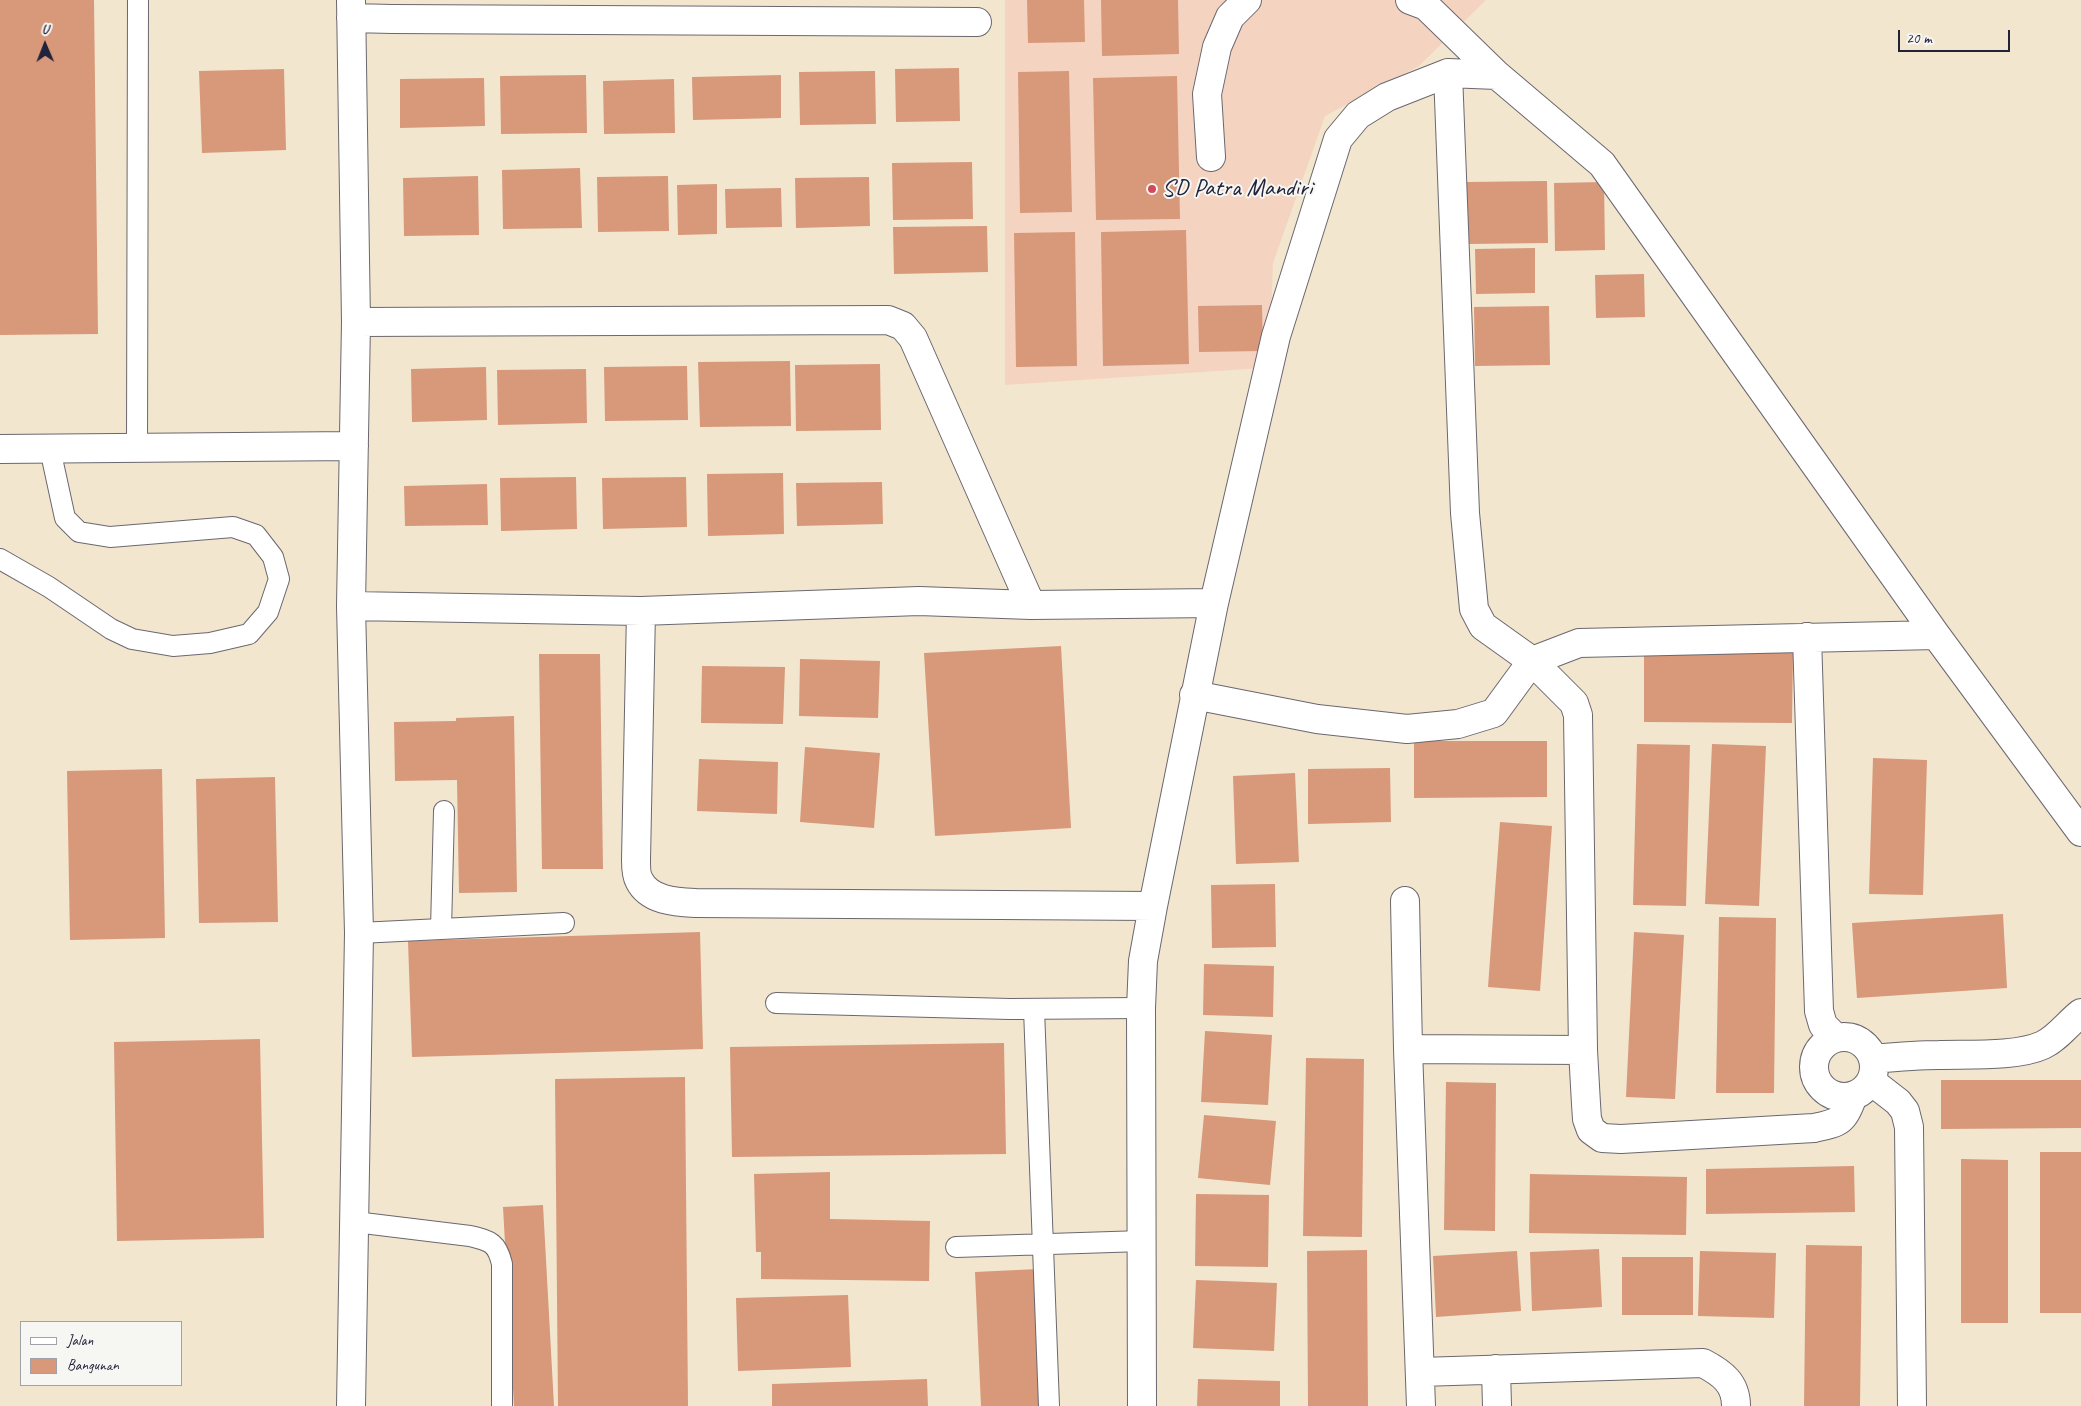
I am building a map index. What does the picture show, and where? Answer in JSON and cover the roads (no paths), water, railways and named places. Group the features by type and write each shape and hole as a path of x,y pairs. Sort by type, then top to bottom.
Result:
{"street":[{"path":"1211,158 1207,94 1217,48 1230,17 1247,0"},
{"path":"1410,0 1426,6 1497,75 1602,164 1936,635 2081,832"},
{"path":"351,1406 359,933 351,606 356,322 351,9 402,20 977,22"},
{"path":"1142,1406 1141,1008 1143,961 1194,695 1276,336 1338,139 1358,115 1387,97 1448,73 1497,75"},
{"path":"1448,73 1464,513 1474,609 1483,626 1532,661 1574,703 1578,715 1583,1050 1587,1118 1591,1130 1602,1138 1621,1138 1814,1128 1832,1124 1845,1116 1866,1078 1868,1048 1859,1040 1847,1037 1836,1038 1825,1043 1817,1052 1814,1063 1815,1075 1820,1086 1830,1093 1841,1097 1866,1078 2042,1046 2062,1033 2081,1013"},
{"path":"356,322 888,320 903,326 914,338 1032,605"},
{"path":"0,449 354,446"},
{"path":"351,606 640,611 919,601 1032,605 1214,602"},
{"path":"640,611 636,860 638,880 650,894 673,902 696,903 1153,906"},
{"path":"1194,695 1317,719 1407,729 1458,724 1494,713 1532,661 1579,643 1936,635"},
{"path":"1807,637 1819,1011 1823,1025 1836,1038"},
{"path":"1405,901 1408,1049 1421,1406"},
{"path":"1408,1049 1583,1050"},
{"path":"1866,1078 1898,1102 1905,1111 1909,1127 1912,1406"},
{"path":"1421,1372 1703,1363 1719,1371 1729,1380 1736,1396 1736,1406"},
{"path":"1496,1369 1497,1406"}],"lane":[{"path":"137,448 138,0"},
{"path":"0,559 49,587 111,629 132,639 173,646 210,643 249,634 268,612 279,580 273,557 256,535 233,527 110,538 79,532 65,518 50,449"},
{"path":"441,929 444,811"},
{"path":"359,933 564,924"},
{"path":"776,1004 1034,1009 1141,1008"},
{"path":"1034,1009 1049,1406"},
{"path":"355,1222 470,1236 488,1240 498,1249 502,1264 502,1406"},
{"path":"956,1247 1143,1240"}],"place":[{"name":"SD Patra Mandiri","path":"1152,189"}]}
